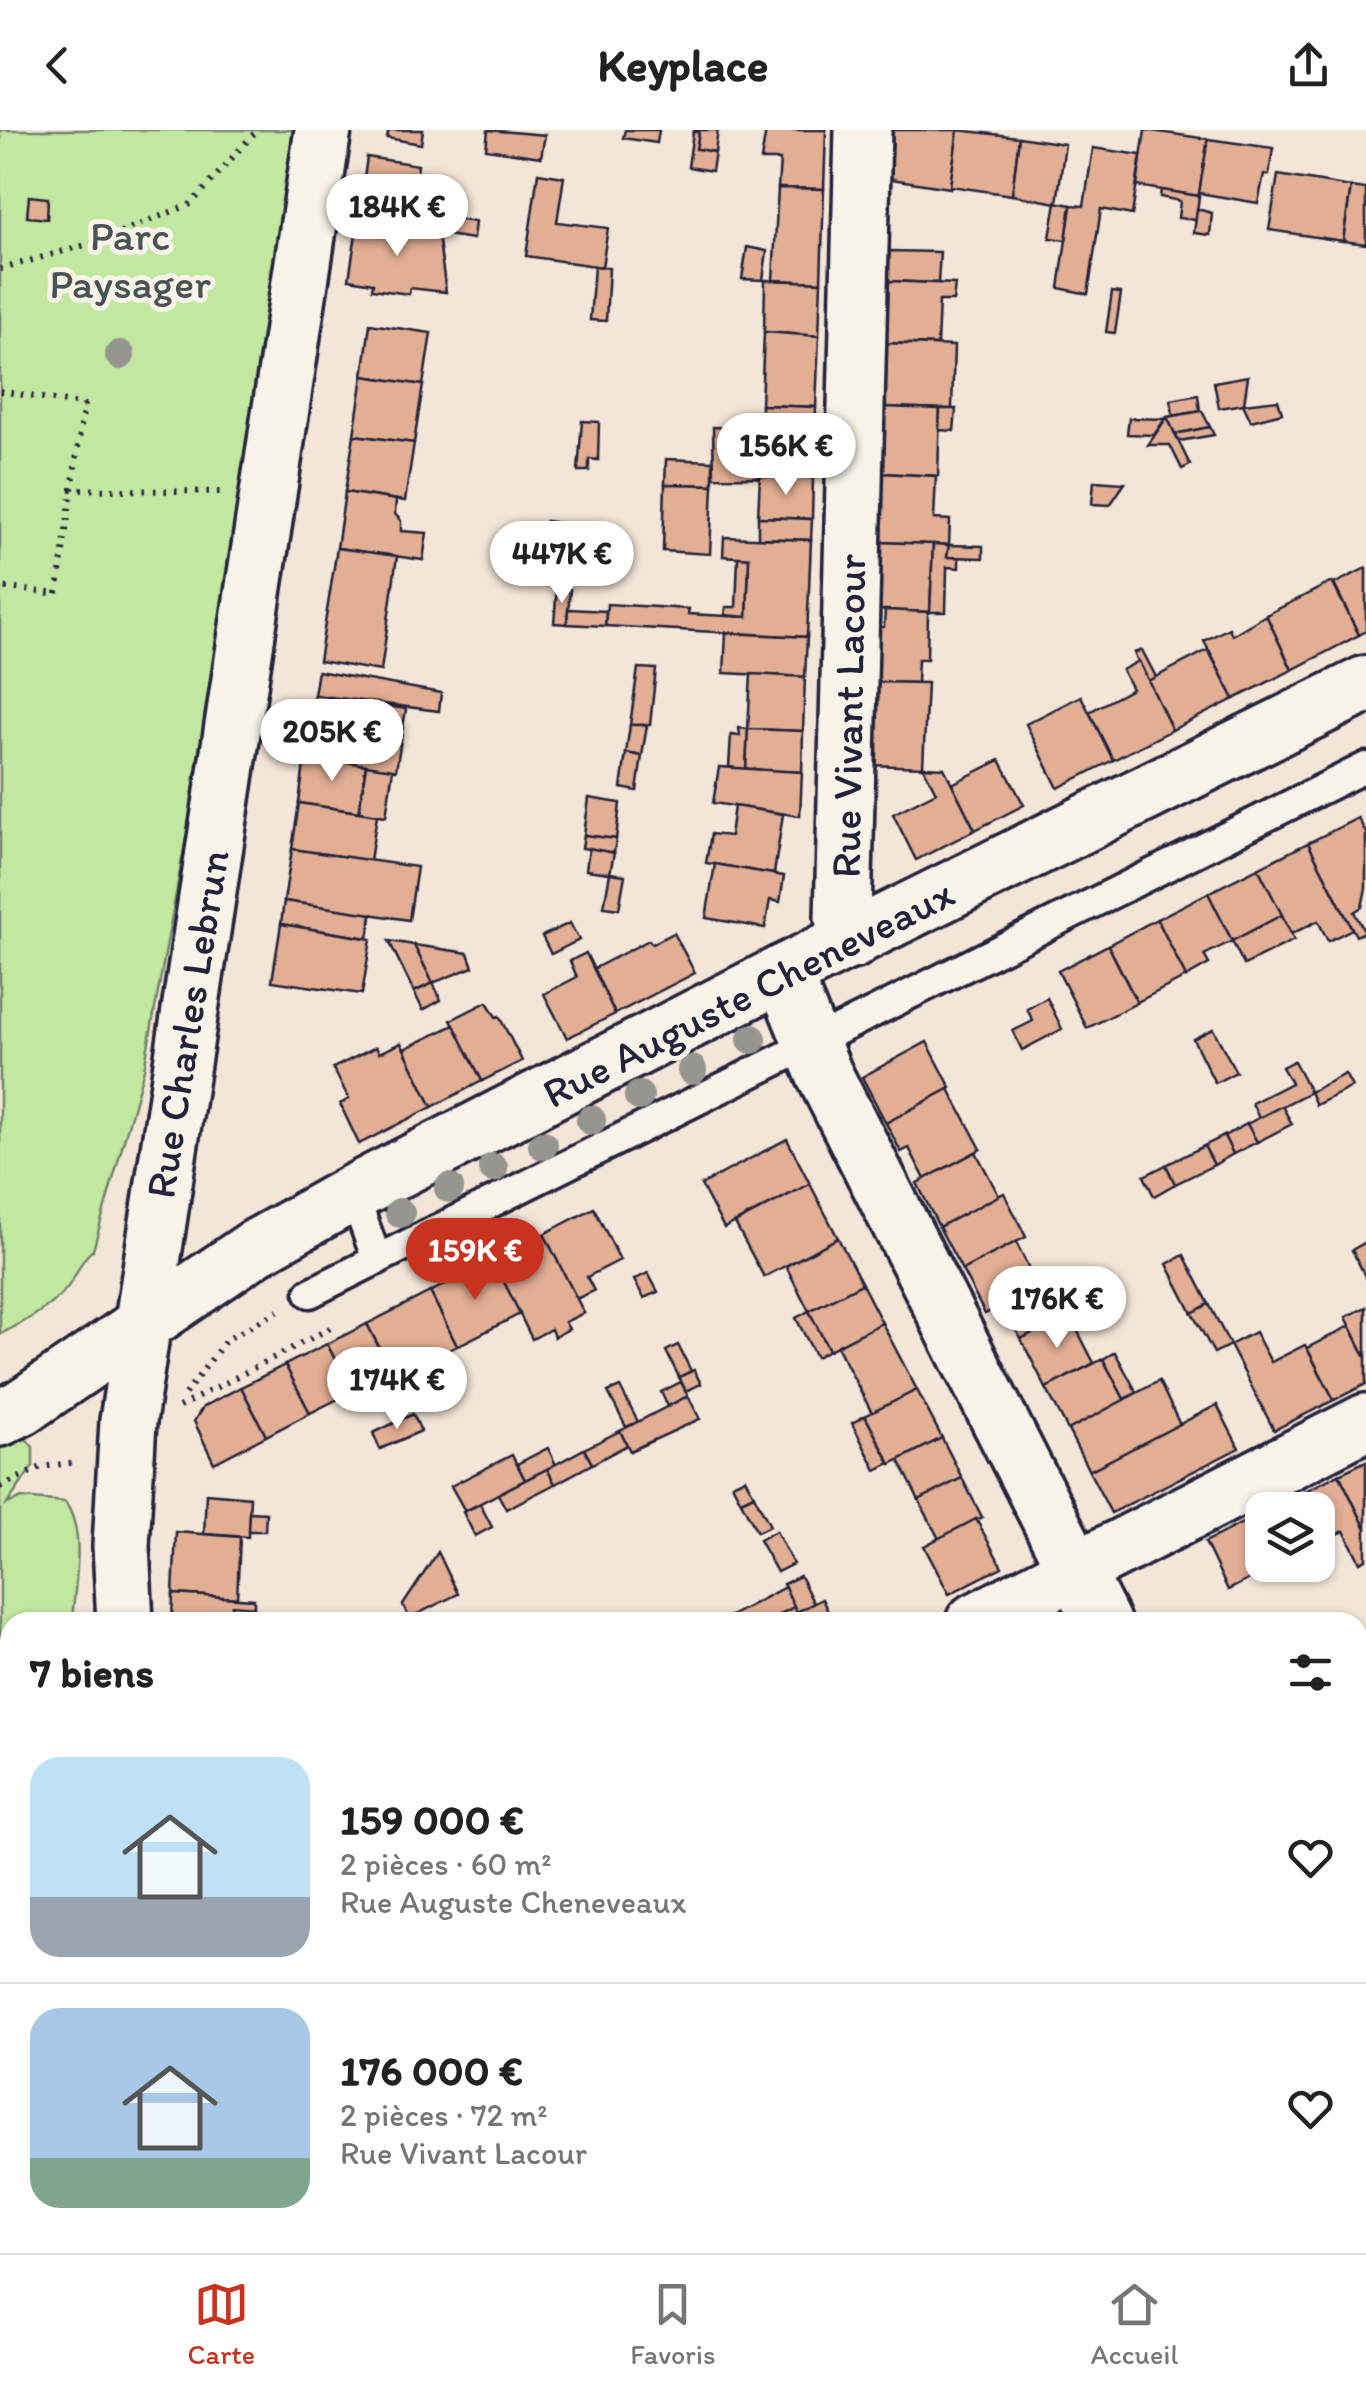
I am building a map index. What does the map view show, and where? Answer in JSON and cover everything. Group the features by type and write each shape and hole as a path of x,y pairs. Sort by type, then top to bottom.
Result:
{"street":[{"name":"Rue Charles Lebrun","path":"124,1612 121,1546 125,1467 141,1324 323,130"},
{"name":"Rue Vivant Lacour","path":"852,941 843,918 863,130"},
{"name":"Rue Auguste Cheneveaux","path":"0,1418 22,1407 268,1240 354,1192 783,973 1366,684"},
{"path":"783,973 812,1044 1097,1612"},
{"path":"994,1612 1366,1422"}],"lane":[{"path":"310,1293 1366,767"},
{"path":"354,1192 378,1260"}],"path":[{"path":"0,268 93,242 191,204 257,130"},
{"path":"0,392 84,406 57,594 0,587"},
{"path":"70,489 215,492"},
{"path":"172,1411 226,1340 310,1293"},
{"path":"0,1488 41,1467 76,1462"}],"green space":[{"name":"Parc Paysager","path":"0,130 293,130 282,301 144,1069 93,1250 59,1296 0,1334"},
{"path":"20,1432 33,1447 33,1466 7,1504 22,1498 65,1502 72,1515 78,1560 73,1612 0,1612 0,1436"}],"building":[{"path":"389,130 423,130 421,144 387,138"},
{"path":"488,130 545,135 541,157 486,149"},
{"path":"625,130 659,130 657,143 623,138"},
{"path":"694,130 718,130 715,152 696,149 699,132"},
{"path":"766,130 826,130 824,189 778,188 780,160 761,160"},
{"path":"893,130 958,130 950,188 891,179"},
{"path":"958,130 1019,137 1012,195 950,186"},
{"path":"1145,130 1208,139 1199,196 1137,186"},
{"path":"693,132 699,132 696,149 715,152 712,171 688,167"},
{"path":"1019,137 1065,144 1057,203 1012,195"},
{"path":"1208,139 1273,148 1269,175 1264,174 1258,203 1199,193"},
{"path":"1093,148 1141,155 1132,215 1101,209 1088,294 1059,288 1071,205 1084,206"},
{"path":"367,157 418,165 413,204 405,203 401,228 358,221"},
{"path":"538,173 564,177 557,222 608,228 602,267 526,256"},
{"path":"1278,175 1351,187 1343,241 1269,230"},
{"path":"1351,187 1366,189 1366,244 1343,241"},
{"path":"778,188 824,189 821,282 773,280"},
{"path":"1161,190 1199,196 1196,220 1178,218 1180,201 1160,197"},
{"path":"29,196 48,198 47,219 27,217"},
{"path":"1056,202 1071,205 1066,240 1050,238"},
{"path":"1197,209 1212,213 1210,235 1194,233"},
{"path":"448,218 475,222 473,239 446,235"},
{"path":"358,221 438,234 446,292 410,288 409,294 372,289 373,283 349,279"},
{"path":"747,247 767,251 763,280 742,279"},
{"path":"889,251 940,252 938,283 888,281"},
{"path":"594,266 609,268 606,321 590,320"},
{"path":"765,280 821,282 819,336 764,332"},
{"path":"888,281 955,284 953,301 939,301 937,345 885,343"},
{"path":"1112,292 1121,293 1115,333 1106,332"},
{"path":"370,324 431,333 423,385 363,376"},
{"path":"764,332 819,336 816,407 761,405"},
{"path":"885,343 954,346 952,409 884,407"},
{"path":"363,376 423,385 414,443 354,435"},
{"path":"1248,376 1244,404 1219,408 1214,382"},
{"path":"1198,395 1200,411 1173,416 1171,400"},
{"path":"1278,400 1282,413 1251,421 1243,404"},
{"path":"761,405 816,407 815,427 761,425"},
{"path":"884,407 940,409 938,476 881,473"},
{"path":"940,409 956,409 954,431 939,430"},
{"path":"1202,411 1210,427 1175,434 1167,417"},
{"path":"1167,417 1190,465 1182,469 1170,445 1148,445"},
{"path":"1129,418 1165,419 1154,435 1127,434"},
{"path":"582,421 599,422 598,460 589,459 589,471 578,471"},
{"path":"713,427 815,431 813,478 714,477"},
{"path":"1210,427 1214,435 1179,441 1175,434"},
{"path":"354,435 414,443 405,501 345,492"},
{"path":"666,459 713,461 713,485 665,484"},
{"path":"881,473 936,476 934,519 950,520 949,545 878,542"},
{"path":"760,476 813,478 812,519 758,517"},
{"path":"1094,481 1125,483 1110,505 1092,504"},
{"path":"665,484 713,485 710,554 663,551"},
{"path":"345,492 396,500 395,514 401,521 401,531 427,533 423,560 337,548"},
{"path":"758,517 812,519 811,540 758,538"},
{"path":"546,521 575,525 570,583 542,579"},
{"path":"724,537 811,540 807,637 605,626 607,604 747,617 749,558 723,556"},
{"path":"878,542 933,544 930,612 876,610"},
{"path":"933,544 949,545 947,557 959,557 959,568 947,567 946,612 930,612"},
{"path":"949,545 983,546 983,558 947,557"},
{"path":"337,548 397,556 381,671 319,661"},
{"path":"738,557 749,558 747,617 725,615 726,607 736,607"},
{"path":"1366,568 1366,631 1359,635 1334,584"},
{"path":"1332,582 1359,635 1292,670 1266,615"},
{"path":"557,587 570,589 567,624 554,623"},
{"path":"568,609 606,611 605,626 567,624"},
{"path":"885,610 928,612 927,659 918,659 917,683 874,682 876,627 884,627"},
{"path":"1266,615 1292,670 1234,699 1204,641 1229,628 1232,635"},
{"path":"726,633 807,637 805,677 724,673"},
{"path":"1142,650 1156,677 1148,681 1134,653"},
{"path":"1208,650 1234,699 1172,730 1148,681"},
{"path":"1139,661 1172,730 1113,760 1089,712 1132,689 1122,670"},
{"path":"638,668 656,669 650,725 630,725"},
{"path":"318,671 441,693 439,711 314,695"},
{"path":"751,674 805,677 803,731 748,729"},
{"path":"874,682 927,683 923,767 871,765"},
{"path":"314,695 406,709 396,770 305,756"},
{"path":"1081,696 1113,760 1058,788 1026,724"},
{"path":"630,725 647,725 642,756 626,753"},
{"path":"739,728 748,729 746,770 729,767 731,735 740,736"},
{"path":"748,729 803,731 802,772 746,770"},
{"path":"626,753 642,756 637,791 621,788"},
{"path":"305,756 366,765 359,812 299,803"},
{"path":"1000,760 1024,805 975,830 952,784"},
{"path":"366,765 393,769 386,816 359,812"},
{"path":"719,767 802,772 800,816 713,803"},
{"path":"923,767 944,768 975,830 916,860 893,814 936,792"},
{"path":"589,798 620,803 616,839 584,835"},
{"path":"299,803 377,815 370,861 292,849"},
{"path":"734,806 783,814 774,874 706,863 711,834 730,836"},
{"path":"1358,818 1366,833 1366,888 1362,907 1354,912 1365,932 1356,936 1308,843"},
{"path":"584,835 616,839 614,853 582,848"},
{"path":"1308,843 1352,929 1328,941 1318,921 1291,934 1258,868"},
{"path":"589,848 614,853 610,873 586,870"},
{"path":"292,849 417,867 409,920 284,901"},
{"path":"715,864 784,876 780,902 770,900 765,928 706,918"},
{"path":"1258,868 1282,915 1232,941 1208,893"},
{"path":"610,873 625,875 619,909 604,907"},
{"path":"1208,893 1232,941 1204,955 1209,964 1186,977 1157,919"},
{"path":"284,901 372,914 368,938 281,924"},
{"path":"1282,915 1294,940 1244,965 1232,941"},
{"path":"1157,919 1186,977 1137,1002 1108,945"},
{"path":"570,923 579,940 551,954 542,936"},
{"path":"281,924 371,939 362,994 272,981"},
{"path":"674,933 695,973 615,1014 593,969 649,940 652,944"},
{"path":"389,941 414,945 433,983 414,992"},
{"path":"414,945 468,953 473,967 433,983"},
{"path":"1108,945 1137,1003 1087,1028 1058,971"},
{"path":"586,953 615,1014 567,1038 544,994 577,977 570,961"},
{"path":"433,983 441,1000 423,1010 414,992"},
{"path":"1047,998 1062,1029 1022,1050 1013,1031 1033,1021 1027,1009"},
{"path":"487,1002 499,1016 522,1061 482,1081 451,1020"},
{"path":"454,1025 482,1081 432,1107 404,1049"},
{"path":"1213,1029 1236,1072 1215,1083 1193,1039"},
{"path":"927,1042 951,1088 886,1123 862,1077"},
{"path":"401,1043 432,1107 359,1144 340,1104 349,1099 333,1068 376,1047 379,1053"},
{"path":"1294,1061 1310,1092 1259,1118 1252,1103 1291,1083 1282,1067"},
{"path":"1345,1074 1352,1087 1316,1105 1310,1092"},
{"path":"949,1089 981,1149 925,1179 909,1148 901,1152 886,1123"},
{"path":"1282,1106 1292,1124 1257,1142 1247,1124"},
{"path":"1247,1124 1257,1142 1233,1154 1224,1136"},
{"path":"1224,1136 1233,1154 1214,1165 1204,1146"},
{"path":"787,1139 810,1184 724,1228 701,1185"},
{"path":"1204,1146 1214,1165 1175,1184 1166,1165"},
{"path":"976,1152 999,1196 939,1227 917,1183"},
{"path":"1166,1165 1175,1184 1154,1196 1144,1176"},
{"path":"810,1184 838,1238 764,1277 735,1223"},
{"path":"1004,1193 1026,1237 962,1270 939,1227"},
{"path":"594,1208 620,1260 587,1277 594,1291 576,1299 544,1234"},
{"path":"544,1234 584,1313 565,1322 569,1329 554,1337 551,1329 532,1339 493,1260"},
{"path":"838,1238 862,1284 809,1311 786,1266"},
{"path":"1016,1242 1044,1299 1057,1292 1069,1314 1021,1339 1002,1305 985,1314 962,1270"},
{"path":"1366,1242 1366,1278 1352,1250"},
{"path":"1184,1255 1209,1304 1192,1313 1167,1264"},
{"path":"493,1260 520,1314 457,1346 430,1292"},
{"path":"648,1273 658,1292 644,1298 634,1280"},
{"path":"862,1284 882,1323 829,1350 809,1311"},
{"path":"430,1292 457,1346 395,1378 367,1324"},
{"path":"1209,1304 1230,1345 1214,1353 1192,1313"},
{"path":"1366,1307 1366,1358 1346,1317"},
{"path":"809,1311 829,1350 816,1357 796,1318"},
{"path":"1069,1314 1094,1363 1046,1388 1021,1339"},
{"path":"882,1323 917,1390 872,1413 837,1346"},
{"path":"367,1324 391,1371 352,1392 327,1344"},
{"path":"1350,1326 1366,1358 1366,1384 1334,1400 1307,1348"},
{"path":"1255,1332 1271,1362 1305,1345 1334,1400 1274,1430 1230,1345"},
{"path":"327,1344 352,1392 310,1413 285,1365"},
{"path":"678,1345 691,1371 679,1377 666,1351"},
{"path":"1115,1352 1137,1393 1124,1399 1103,1359"},
{"path":"1103,1359 1125,1401 1068,1430 1046,1388"},
{"path":"285,1365 310,1413 266,1436 241,1387"},
{"path":"694,1370 701,1384 686,1391 679,1377"},
{"path":"1159,1381 1180,1425 1089,1471 1068,1430"},
{"path":"681,1382 688,1396 668,1406 661,1392"},
{"path":"241,1387 266,1436 214,1463 194,1421 203,1407"},
{"path":"620,1387 638,1422 626,1427 608,1392"},
{"path":"917,1390 942,1438 891,1464 865,1416"},
{"path":"688,1396 700,1419 630,1451 620,1431"},
{"path":"1217,1405 1239,1448 1111,1513 1089,1471"},
{"path":"413,1414 421,1431 380,1449 373,1433"},
{"path":"865,1416 890,1463 876,1470 852,1423"},
{"path":"620,1431 627,1445 592,1464 584,1449"},
{"path":"942,1438 962,1478 919,1500 899,1460"},
{"path":"548,1448 556,1465 525,1480 517,1464"},
{"path":"584,1449 592,1464 555,1484 547,1469"},
{"path":"512,1455 525,1480 465,1511 451,1486"},
{"path":"1366,1461 1366,1529 1339,1474"},
{"path":"547,1469 555,1484 506,1509 498,1494"},
{"path":"1339,1474 1366,1529 1366,1559 1360,1562 1344,1531 1335,1536 1335,1492 1304,1492"},
{"path":"745,1478 754,1495 741,1501 732,1484"},
{"path":"962,1478 982,1517 939,1539 919,1500"},
{"path":"206,1493 250,1497 248,1537 204,1534"},
{"path":"754,1495 770,1526 757,1532 741,1501"},
{"path":"480,1504 492,1527 475,1536 463,1512"},
{"path":"249,1512 266,1513 265,1531 248,1531"},
{"path":"976,1519 1002,1567 949,1594 924,1546"},
{"path":"1245,1522 1245,1581 1228,1590 1205,1542"},
{"path":"776,1531 793,1564 777,1572 759,1540"},
{"path":"176,1532 240,1537 237,1598 173,1594"},
{"path":"438,1552 458,1594 421,1612 406,1612 403,1605"},
{"path":"800,1576 814,1604 797,1612 783,1584"},
{"path":"785,1587 794,1607 784,1612 738,1612"},
{"path":"173,1594 254,1599 254,1607 232,1605 232,1612 172,1612"},
{"path":"822,1599 828,1612 797,1612"}]}
